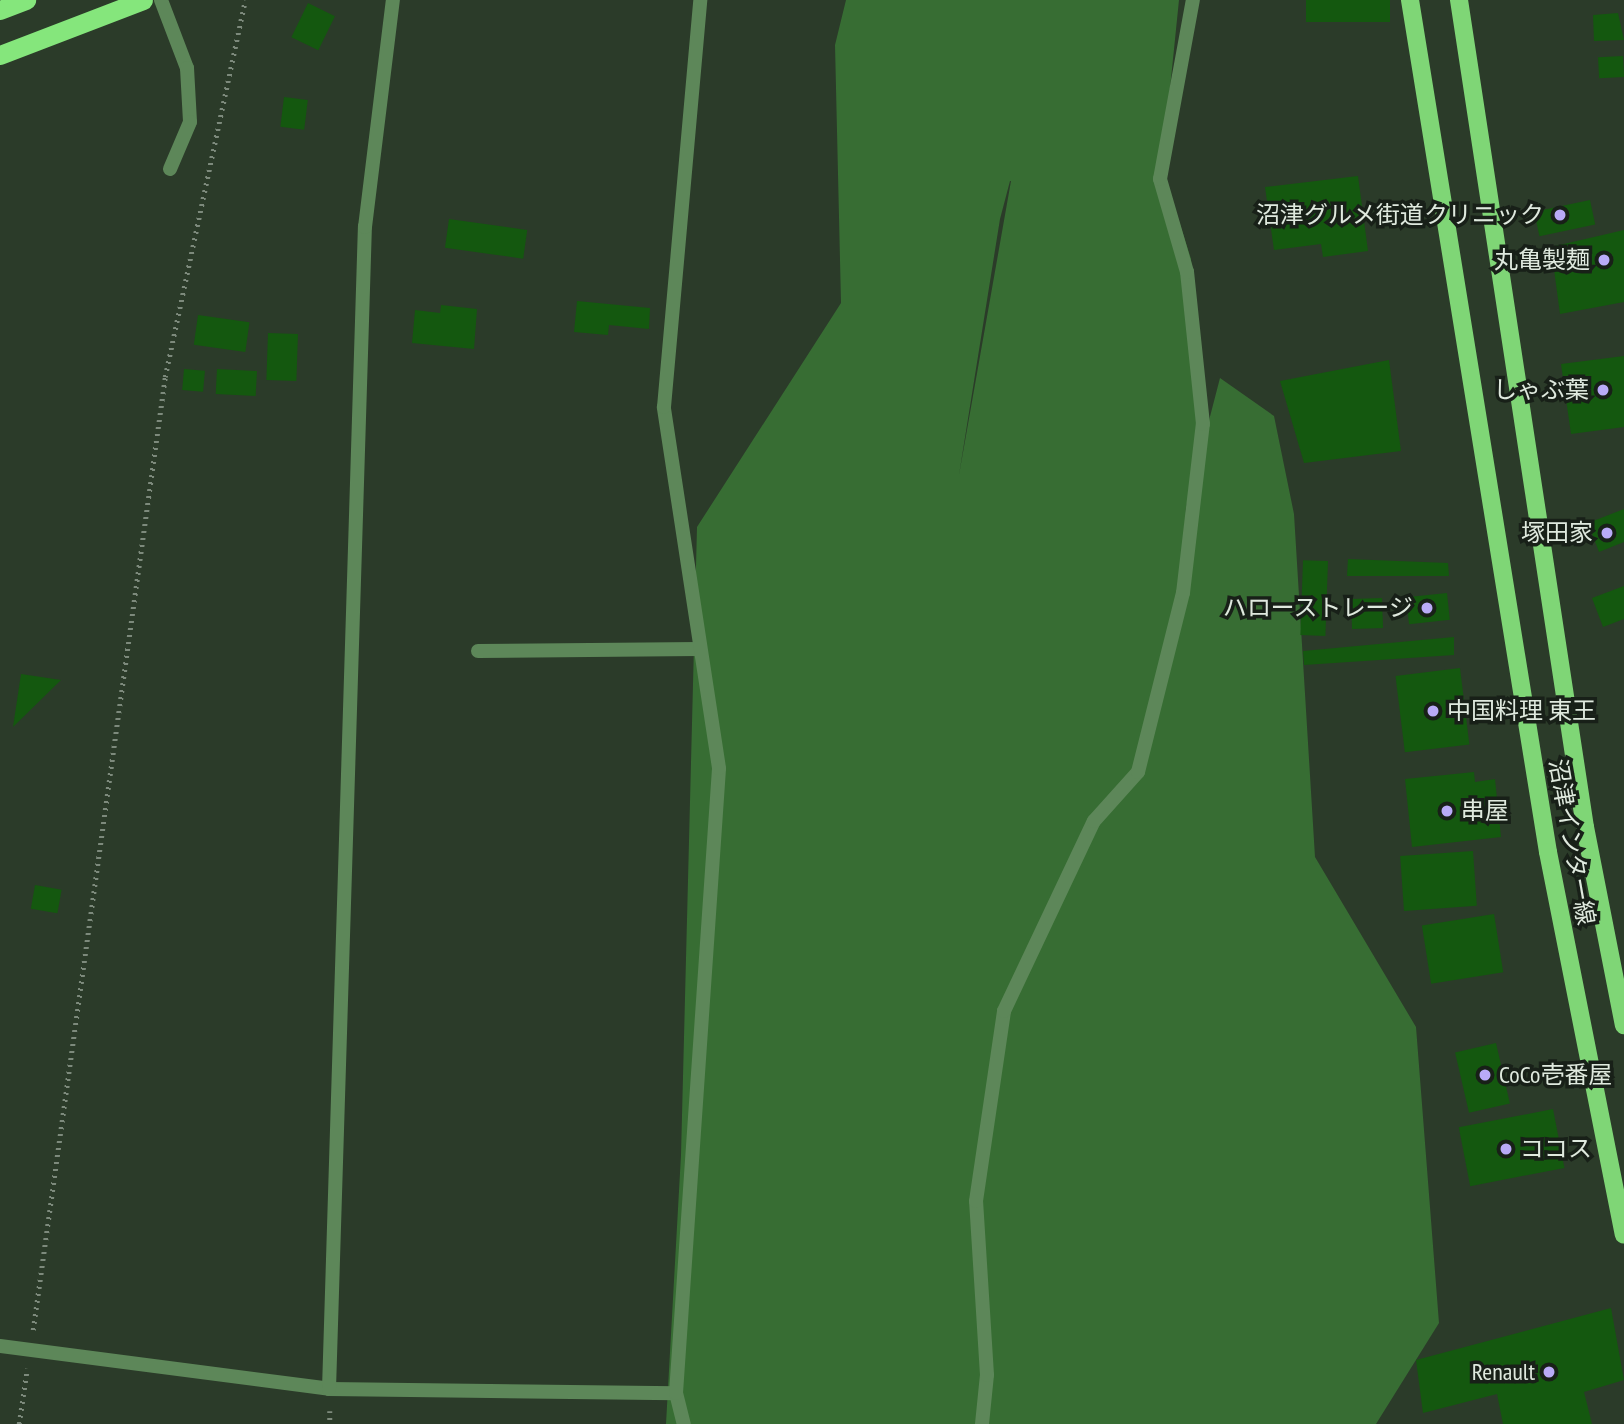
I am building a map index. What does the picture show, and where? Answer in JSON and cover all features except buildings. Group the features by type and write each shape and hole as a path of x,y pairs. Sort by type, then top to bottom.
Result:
{"highway":[{"path":"0,10 26,0"},
{"path":"0,55 143,0"}],"main road":[{"name":"沼津インター線","path":"1410,0 1546,839 1624,1235"},
{"name":"沼津インター線","path":"1459,0 1585,827 1624,1025"}],"street":[{"path":"161,0 188,82 190,121 170,169"},
{"path":"329,1389 365,227 393,0"},
{"path":"684,1424 676,1393 719,768 664,407 700,0"},
{"path":"982,1424 988,1375 976,1201 1004,1011 1094,821 1138,772 1184,593 1203,424 1187,272 1160,179 1193,0"},
{"path":"478,651 699,649"},
{"path":"0,1346 329,1389 676,1393"}],"path":[{"path":"19,1424 165,377 244,0"}],"green space":[{"path":"846,0 1179,0 1162,167 1191,259 1203,424 1185,513 1220,378 1274,416 1294,514 1315,857 1416,1027 1439,1323 1376,1424 666,1424 681,1155 697,527 841,303 835,45","holes":["1011,181 959,475 1000,219"]}],"place":[{"name":"沼津グルメ街道クリニック","path":"1560,215"},
{"name":"丸亀製麺","path":"1604,260"},
{"name":"しゃぶ葉","path":"1603,390"},
{"name":"塚田家","path":"1607,533"},
{"name":"ハローストレージ","path":"1427,608"},
{"name":"中国料理 東王","path":"1433,711"},
{"name":"串屋","path":"1447,811"},
{"name":"CoCo壱番屋","path":"1485,1075"},
{"name":"ココス","path":"1506,1149"},
{"name":"Renault","path":"1549,1372"}]}
